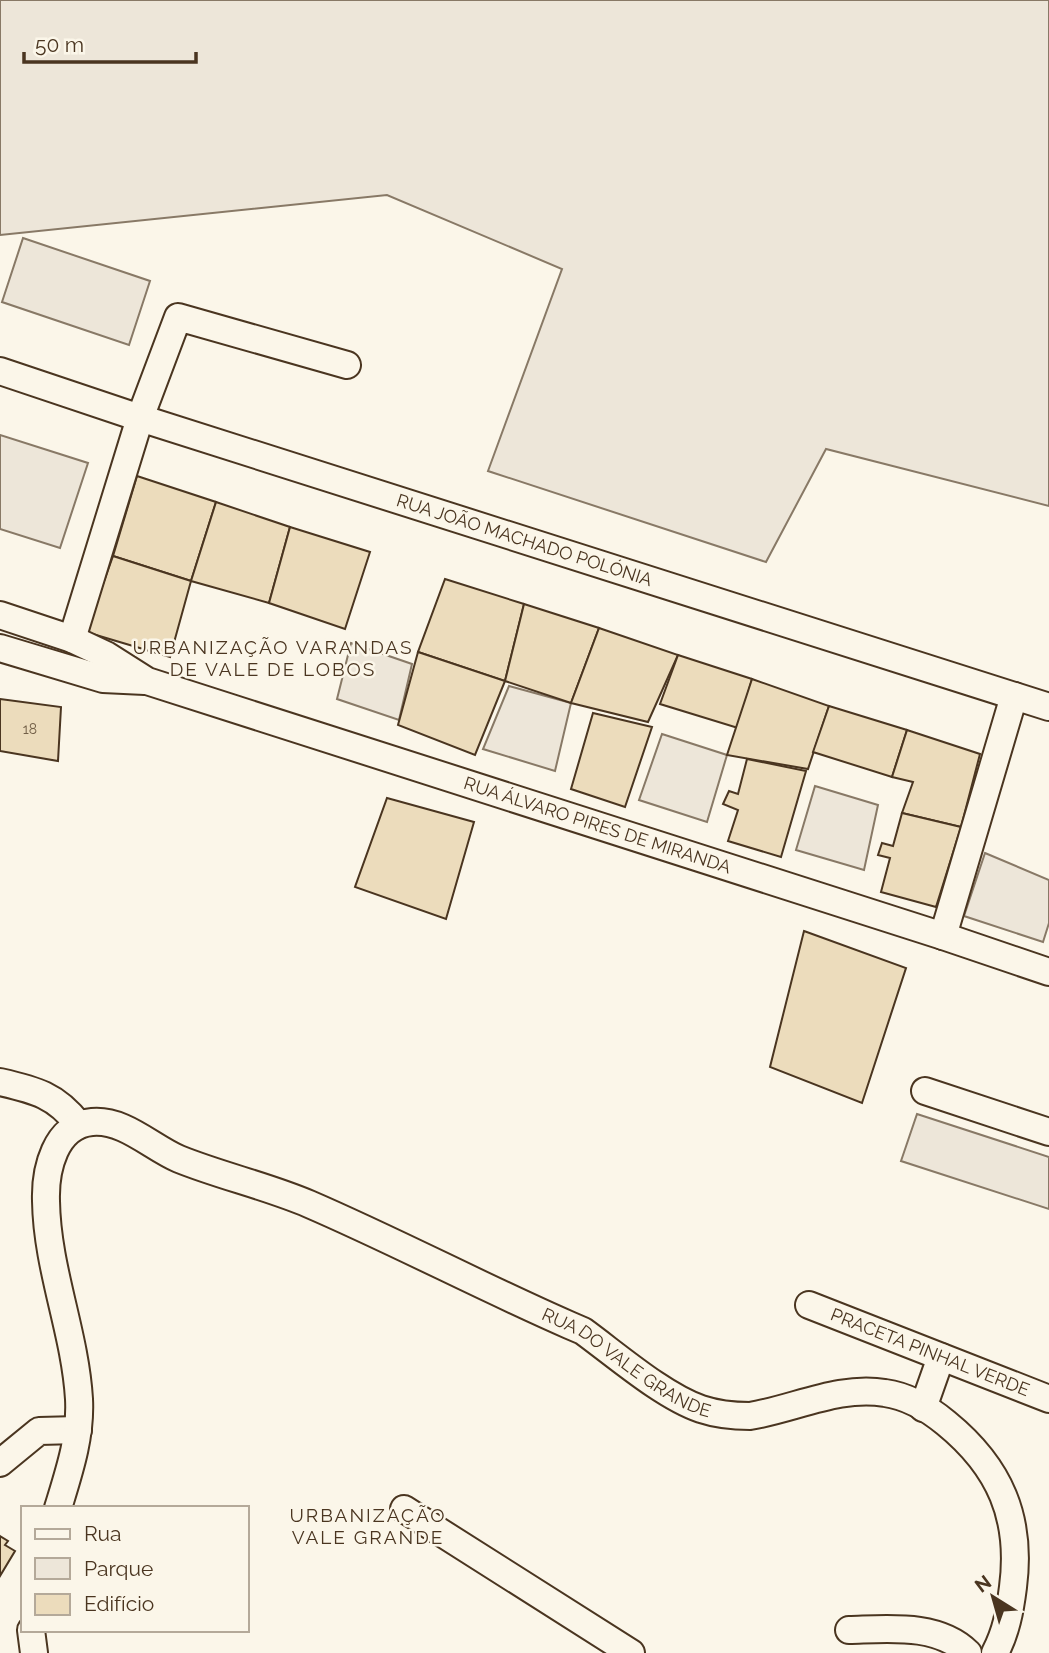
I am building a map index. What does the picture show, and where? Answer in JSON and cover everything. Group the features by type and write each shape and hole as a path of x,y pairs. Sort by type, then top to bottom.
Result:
{"street":[{"path":"72,639 140,418 178,317 347,365"},
{"name":"RUA JOÃO MACHADO POLÓNIA","path":"0,371 1049,707"},
{"name":"RUA ÁLVARO PIRES DE MIRANDA","path":"0,615 72,639 106,654 147,681 1049,972"},
{"name":"RUA ÁLVARO PIRES DE MIRANDA","path":"0,648 103,680 147,681"},
{"path":"943,936 1014,696"},
{"path":"0,1082 29,1088 49,1097 67,1109 79,1125 66,1134 56,1147 47,1173 47,1237 78,1389 78,1430 72,1464 59,1506"},
{"path":"925,1091 1049,1132"},
{"name":"RUA DO VALE GRANDE","path":"79,1125 102,1122 127,1130 177,1158 307,1203 576,1328 667,1391 703,1409 734,1416 750,1416 856,1391 900,1395 937,1416 971,1446 997,1483 1007,1505 1017,1556 1010,1611 1003,1638 995,1653"},
{"name":"PRACETA PINHAL VERDE","path":"809,1305 1049,1399"},
{"path":"923,1408 941,1357"},
{"path":"0,1463 39,1431 78,1430"},
{"path":"404,1509 631,1653"},
{"path":"849,1630 914,1629 959,1644 968,1653"},
{"path":"31,1632 34,1653"}],"green space":[{"path":"0,0 1049,0 1049,506 826,449 766,562 488,471 562,269 387,195 0,235"},
{"path":"23,238 150,281 129,345 2,302"},
{"path":"0,435 88,463 60,548 0,529"},
{"path":"351,643 412,664 399,720 337,699"},
{"path":"509,686 571,703 555,771 483,749"},
{"path":"662,734 727,755 707,822 639,800"},
{"path":"815,786 878,805 864,870 796,850"},
{"path":"985,853 1049,880 1049,923 1043,942 964,916"},
{"path":"917,1114 1049,1157 1049,1209 901,1161"}],"building":[{"path":"137,476 216,502 191,581 113,556"},
{"path":"216,502 290,527 269,603 191,581"},
{"path":"290,527 370,552 345,629 269,603"},
{"path":"113,556 191,581 170,657 86,632"},
{"path":"445,579 524,604 505,681 418,652"},
{"path":"524,604 599,628 571,703 505,681"},
{"path":"599,628 678,655 648,722 571,703"},
{"path":"418,652 505,681 475,755 398,725"},
{"path":"678,655 752,679 738,728 660,704"},
{"path":"752,679 829,706 808,769 727,755"},
{"path":"0,699 61,707 58,761 0,751"},
{"path":"829,706 907,730 892,777 813,752"},
{"path":"593,713 652,727 625,807 571,789"},
{"path":"907,730 980,754 961,827 902,813 913,782 892,777"},
{"path":"747,759 806,771 781,857 728,841 738,810 723,804 729,791 738,794"},
{"path":"387,798 474,822 446,919 355,887"},
{"path":"902,813 961,827 936,907 881,892 890,858 878,855 882,843 893,846"},
{"path":"804,931 906,968 862,1103 770,1067"},
{"path":"0,1536 8,1541 5,1545 15,1551 0,1576"}],"district":[{"name":"URBANIZAÇÃO VARANDAS DE VALE DE LOBOS","path":"273,658"},
{"name":"URBANIZAÇÃO VALE GRANDE","path":"368,1526"}]}
